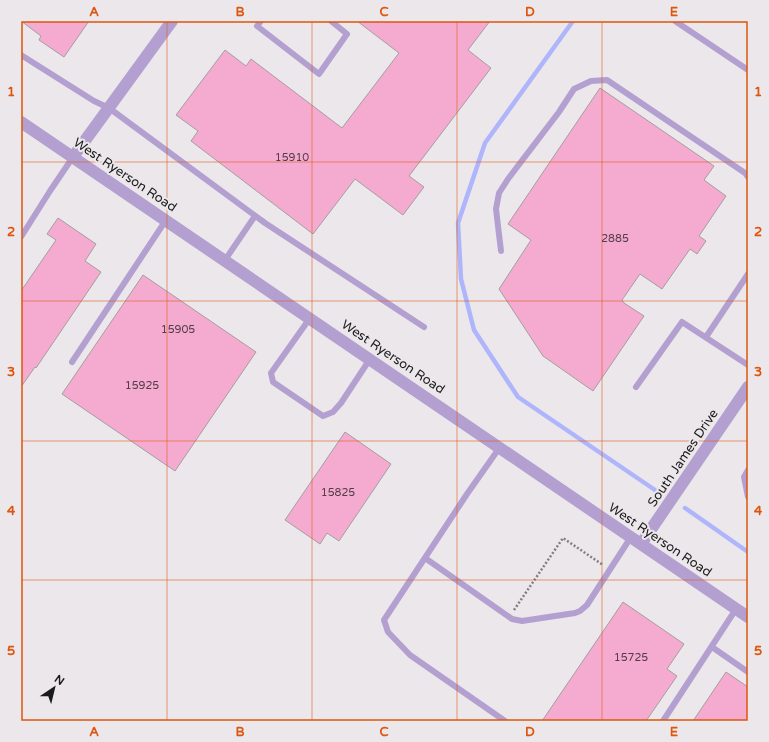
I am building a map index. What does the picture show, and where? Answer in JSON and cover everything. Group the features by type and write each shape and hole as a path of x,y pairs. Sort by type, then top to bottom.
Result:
{"street":[{"path":"73,157 172,21"},
{"name":"West Ryerson Road","path":"21,122 748,617"},
{"name":"South James Drive","path":"641,544 748,387"}],"lane":[{"path":"261,21 257,26 319,74 347,34 331,21"},
{"path":"675,21 748,70"},
{"path":"21,55 94,101 109,108 255,216 424,327"},
{"path":"502,251 496,210 499,193 559,112 574,89 591,81 607,80 748,177"},
{"path":"21,237 73,157"},
{"path":"225,260 255,216"},
{"path":"72,362 166,220"},
{"path":"706,337 748,274"},
{"path":"310,318 271,373 273,382 323,416 333,412 341,404 370,359"},
{"path":"636,387 682,322 748,365"},
{"path":"500,448 467,494 384,620 388,632 410,655 505,721"},
{"path":"748,470 744,477 748,497"},
{"path":"425,558 510,617 522,621 575,613 588,605 631,537"},
{"path":"663,721 736,609"},
{"path":"712,647 748,672"}],"path":[{"path":"510,617 563,538 610,570"}],"building":[{"path":"21,21 89,21 64,57 39,40 41,36"},
{"path":"357,21 490,21 468,50 491,68 409,176 424,187 403,215 355,179 313,234 191,141 198,131 176,115 225,50 246,66 251,59 342,128 399,53"},
{"path":"600,88 714,166 704,180 726,196 699,236 706,241 697,254 690,249 662,289 640,274 622,300 624,303 644,316 593,391 543,356 499,289 531,240 508,224"},
{"path":"58,218 96,244 85,261 101,272 36,368 35,367 21,387 21,291 56,240 47,234"},
{"path":"143,275 256,352 175,471 62,394"},
{"path":"345,432 391,464 339,541 327,533 320,544 285,520"},
{"path":"623,602 684,644 667,669 677,676 646,721 542,721"},
{"path":"726,672 748,687 748,721 693,721"}],"waterway":[{"path":"573,21 485,143 458,223 461,279 474,330 518,397 655,490"},
{"path":"685,508 748,552"}]}
